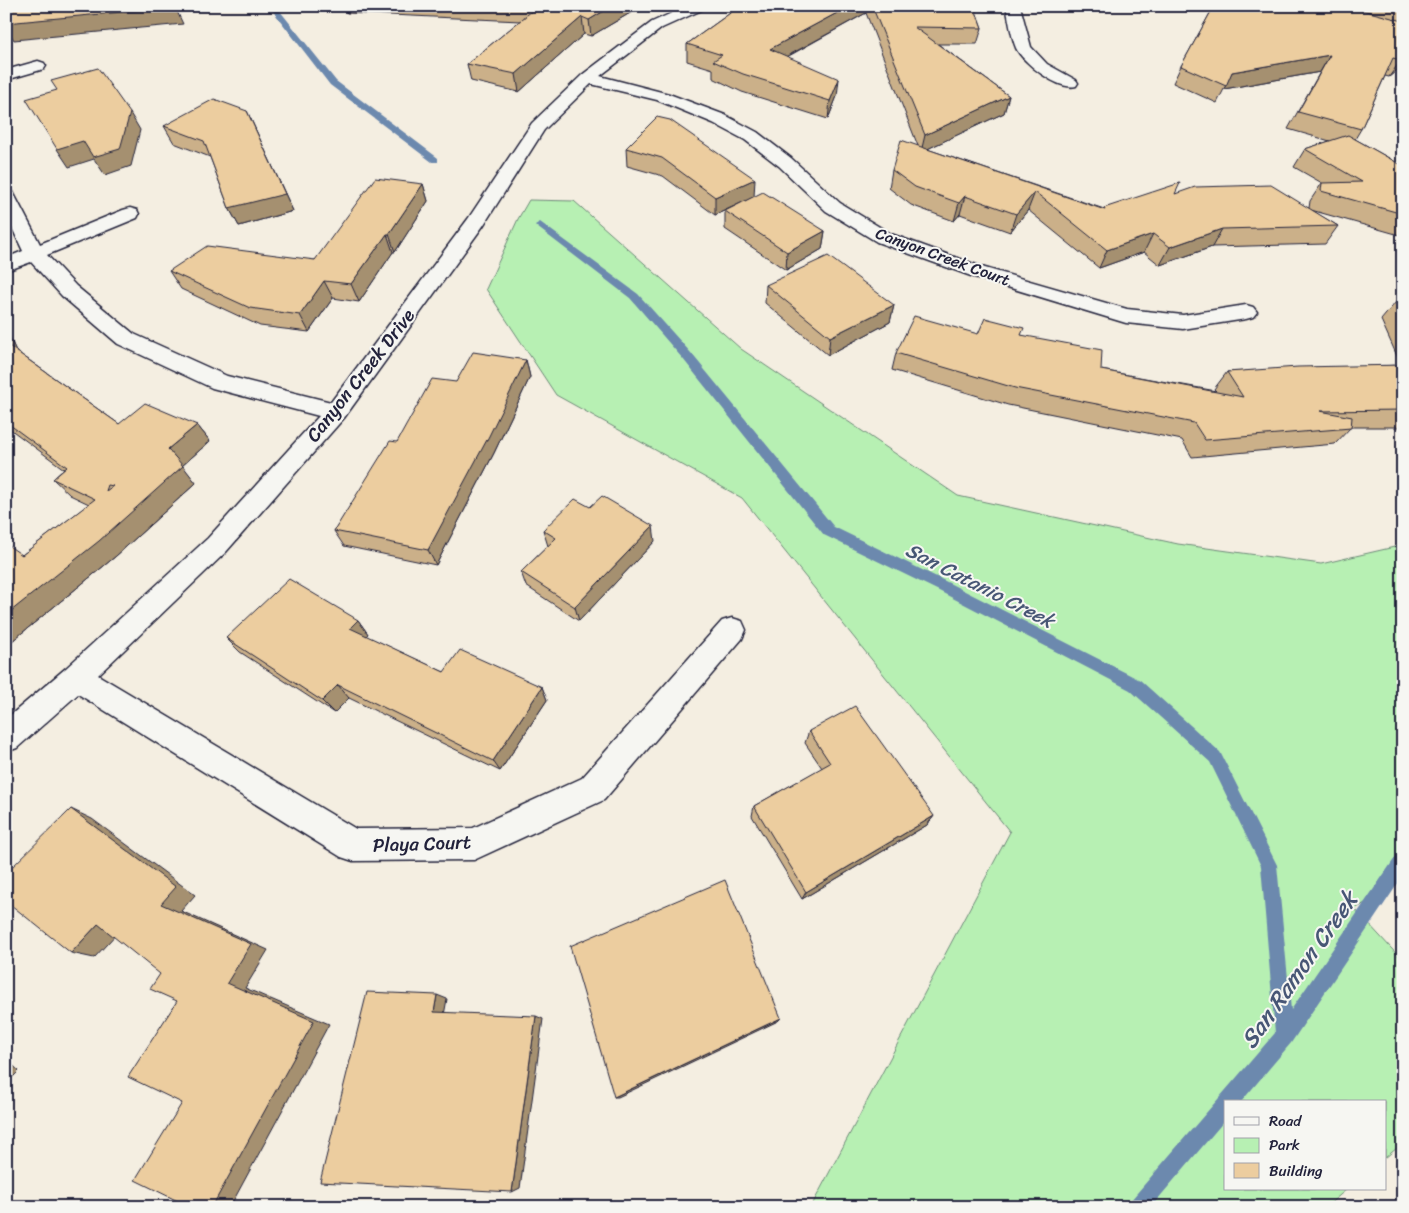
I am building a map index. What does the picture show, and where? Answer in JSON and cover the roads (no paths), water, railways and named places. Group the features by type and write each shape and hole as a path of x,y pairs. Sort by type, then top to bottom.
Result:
{"street":[{"name":"Canyon Creek Drive","path":"6,738 76,677 217,545 336,412 476,222 538,127 588,78 657,25 699,6"},
{"path":"1013,6 1024,48 1041,67 1070,83"},
{"path":"6,75 38,66"},
{"name":"Canyon Creek Court","path":"588,78 663,97 719,118 751,136 778,157 832,207 884,238 978,272 1126,316 1182,322 1246,312"},
{"path":"6,196 35,254 69,291 126,339 220,382 336,412"},
{"path":"6,265 130,214"},
{"name":"Playa Court","path":"76,677 353,845 474,844 593,789 732,630"}],"waterway":[{"name":"San Catanio Creek","path":"272,6 333,83 435,160"},
{"name":"San Catanio Creek","path":"540,225 634,296 687,356 829,531 944,587 1135,685 1215,757 1269,865 1284,1036"},
{"name":"San Ramon Creek","path":"1284,1036 1403,861"},
{"name":"San Ramon Creek","path":"1230,1100 1284,1036"},
{"name":"San Ramon Creek","path":"1138,1207 1224,1106"}]}
